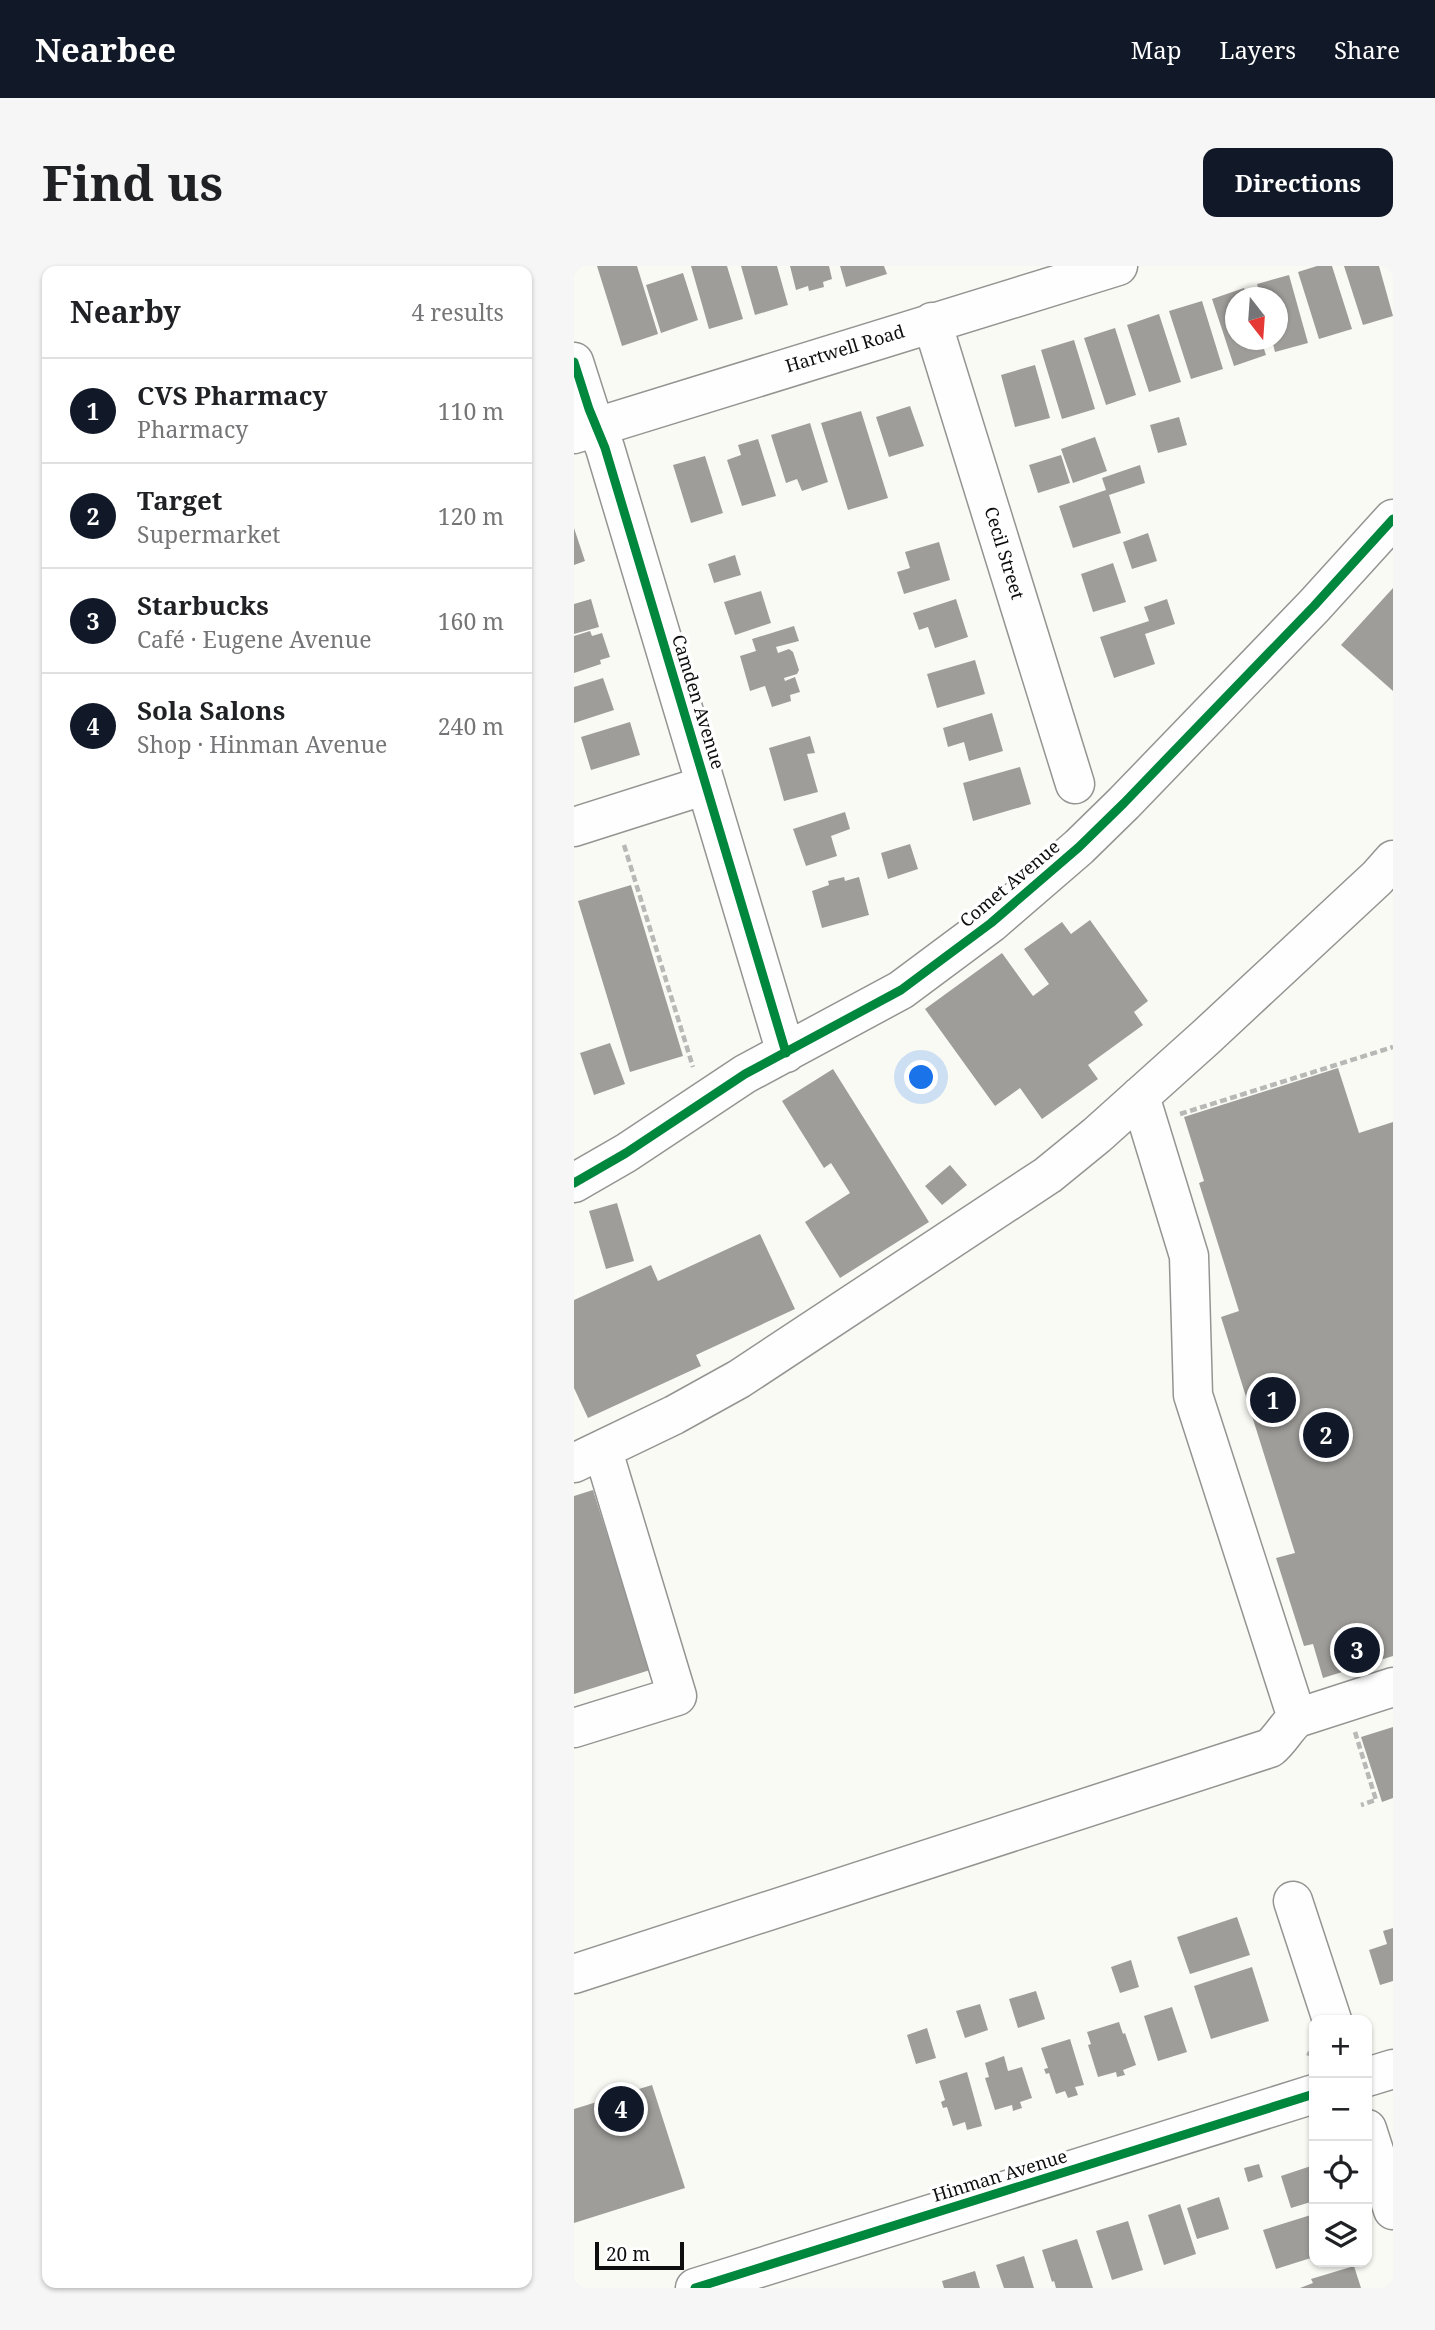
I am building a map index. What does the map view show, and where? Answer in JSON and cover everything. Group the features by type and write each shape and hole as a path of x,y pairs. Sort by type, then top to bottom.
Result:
{"street":[{"name":"Hartwell Road","path":"585,430 1118,266"},
{"name":"Cecil Street","path":"932,322 1075,784"},
{"name":"Camden Avenue","path":"574,362 585,430 605,447 786,1053"},
{"name":"Comet Avenue","path":"574,1183 626,1153 745,1074 901,990 991,923 1079,847 1314,606 1393,519"},
{"path":"574,827 706,785"},
{"path":"574,1728 677,1696 589,1457 739,1379 1037,1183 1140,1096 1347,906 1393,860"},
{"path":"1140,1096 1189,1256 1193,1395 1297,1718"},
{"path":"574,1974 1270,1748 1297,1718 1393,1687"},
{"path":"1293,1901 1330,2015"},
{"path":"1372,2075 1393,2069"},
{"name":"Hinman Avenue","path":"695,2288 1309,2096"},
{"path":"1371,2141 1393,2210"}],"path":[{"path":"621,838 694,1070"},
{"path":"1174,1116 1393,1047"},
{"path":"1352,1724 1376,1800 1361,1805"}],"building":[{"path":"597,266 637,266 658,334 622,346"},
{"path":"691,266 727,266 743,319 709,329"},
{"path":"741,266 777,266 788,305 755,315"},
{"path":"790,266 829,266 832,279 823,282 824,287 809,291 808,286 796,290"},
{"path":"840,266 884,266 887,274 846,287"},
{"path":"1317,266 1332,266 1352,329 1319,339 1298,272"},
{"path":"1344,266 1379,266 1393,316 1363,325"},
{"path":"683,273 698,320 661,333 646,285"},
{"path":"1289,275 1308,343 1288,348 1288,287 1258,287 1257,284"},
{"path":"1225,295 1225,339 1212,299"},
{"path":"1202,301 1223,369 1191,379 1169,311"},
{"path":"1159,314 1181,382 1149,392 1127,325"},
{"path":"1115,328 1136,395 1106,405 1084,338"},
{"path":"1074,340 1095,409 1062,419 1041,350"},
{"path":"1229,350 1264,350 1266,355 1234,366"},
{"path":"1035,365 1050,418 1015,427 1001,375"},
{"path":"910,406 924,446 889,457 876,417"},
{"path":"861,411 888,498 848,510 821,423"},
{"path":"1179,417 1187,445 1158,453 1150,425"},
{"path":"810,423 828,482 802,491 797,479 786,483 771,435"},
{"path":"1095,437 1107,471 1073,483 1061,449"},
{"path":"758,439 776,496 742,506 727,460 741,455 738,445"},
{"path":"1061,455 1070,483 1038,493 1029,465"},
{"path":"705,456 723,513 691,523 673,465"},
{"path":"1140,465 1145,483 1109,495 1121,533 1073,548 1059,506 1106,490 1102,478"},
{"path":"574,528 585,561 574,565"},
{"path":"1148,533 1157,561 1132,569 1123,542"},
{"path":"939,542 950,580 904,594 897,572 910,568 905,552"},
{"path":"735,555 741,575 714,583 708,564"},
{"path":"1113,563 1126,602 1093,612 1081,574"},
{"path":"1393,588 1393,691 1341,645"},
{"path":"761,591 771,623 735,635 724,602"},
{"path":"591,599 599,627 574,634 574,604"},
{"path":"956,599 968,637 935,648 928,627 919,630 913,613"},
{"path":"1167,599 1175,624 1145,634 1155,664 1114,678 1100,637 1149,621 1144,607"},
{"path":"794,626 799,641 776,647 778,653 789,649 793,652 799,670 797,674 784,678 785,681 795,677 800,692 790,695 791,701 772,707 765,686 750,691 740,656 756,651 752,639"},
{"path":"590,631 592,636 602,633 610,657 600,660 601,664 574,673 574,636"},
{"path":"975,660 985,694 937,708 927,674"},
{"path":"603,678 614,710 574,723 574,687"},
{"path":"992,713 1003,751 969,761 964,742 948,747 943,728"},
{"path":"630,722 640,755 591,770 581,737"},
{"path":"810,736 815,753 807,754 818,792 784,801 769,748"},
{"path":"1020,767 1031,804 973,821 963,783"},
{"path":"845,812 850,829 831,836 837,856 806,866 793,829"},
{"path":"910,844 918,869 888,879 881,853"},
{"path":"844,877 845,881 859,877 869,915 822,928 812,891 829,885 828,881"},
{"path":"631,885 683,1056 630,1072 578,901"},
{"path":"1090,920 1148,1001 1134,1012 1143,1025 1088,1065 1098,1079 1042,1119 1020,1088 995,1106 925,1009 1002,953 1033,996 1049,984 1024,949 1062,922 1071,934"},
{"path":"610,1043 625,1084 594,1095 580,1053"},
{"path":"1338,1068 1359,1133 1393,1122 1393,1656 1323,1678 1313,1644 1304,1646 1276,1558 1295,1553 1221,1317 1239,1311 1199,1183 1204,1181 1184,1117"},
{"path":"833,1069 929,1222 840,1278 805,1222 850,1193 831,1163 824,1168 782,1101"},
{"path":"950,1165 967,1185 942,1205 925,1186"},
{"path":"617,1203 634,1261 606,1269 589,1211"},
{"path":"760,1234 795,1309 696,1355 701,1366 588,1418 574,1388 574,1300 651,1265 658,1281"},
{"path":"593,1490 650,1670 574,1694 574,1496"},
{"path":"1393,1727 1393,1798 1382,1802 1361,1737"},
{"path":"1237,1917 1250,1955 1190,1974 1177,1937"},
{"path":"1393,1928 1393,1981 1380,1985 1369,1950 1387,1944 1383,1931"},
{"path":"1131,1960 1139,1987 1120,1993 1111,1967"},
{"path":"1252,1967 1269,2021 1211,2039 1194,1986"},
{"path":"1036,1991 1045,2019 1018,2028 1009,1999"},
{"path":"980,2004 988,2030 965,2038 956,2011"},
{"path":"1172,2007 1187,2052 1158,2061 1144,2016"},
{"path":"1119,2022 1136,2065 1123,2070 1125,2075 1117,2077 1116,2072 1098,2077 1088,2045 1091,2044 1087,2032"},
{"path":"927,2028 936,2058 916,2064 907,2035"},
{"path":"1070,2039 1084,2085 1075,2087 1078,2095 1068,2098 1065,2091 1056,2094 1049,2073 1046,2074 1044,2069 1048,2068 1041,2048"},
{"path":"1004,2056 1008,2071 1022,2067 1032,2098 1020,2102 1022,2108 1013,2111 1012,2105 995,2110 985,2078 989,2077 985,2063"},
{"path":"967,2072 982,2126 967,2130 965,2122 953,2126 947,2107 943,2108 941,2102 945,2100 939,2081"},
{"path":"652,2085 685,2188 574,2223 574,2109"},
{"path":"1259,2164 1263,2177 1248,2182 1244,2168"},
{"path":"1309,2167 1309,2203 1291,2208 1281,2176"},
{"path":"1219,2197 1229,2229 1197,2239 1187,2208"},
{"path":"1180,2204 1196,2254 1164,2265 1148,2215"},
{"path":"1309,2216 1309,2259 1276,2269 1263,2230"},
{"path":"1128,2221 1143,2270 1112,2280 1096,2231"},
{"path":"1077,2239 1093,2288 1056,2288 1042,2250"},
{"path":"1024,2256 1034,2288 1004,2288 996,2265"},
{"path":"1354,2267 1361,2288 1300,2288 1313,2283 1311,2279"},
{"path":"975,2271 980,2288 944,2288 942,2281"}],"cycle path":[{"path":"574,362 605,448 786,1053"},
{"path":"574,1183 626,1153 745,1074 901,990 991,923 1079,847 1124,803 1314,606 1393,519"},
{"path":"695,2288 1309,2096"}],"place":[{"name":"CVS Pharmacy","path":"1273,1400"},
{"name":"Target","path":"1326,1435"},
{"name":"Starbucks","path":"1357,1650"},
{"name":"Sola Salons","path":"621,2109"}]}
